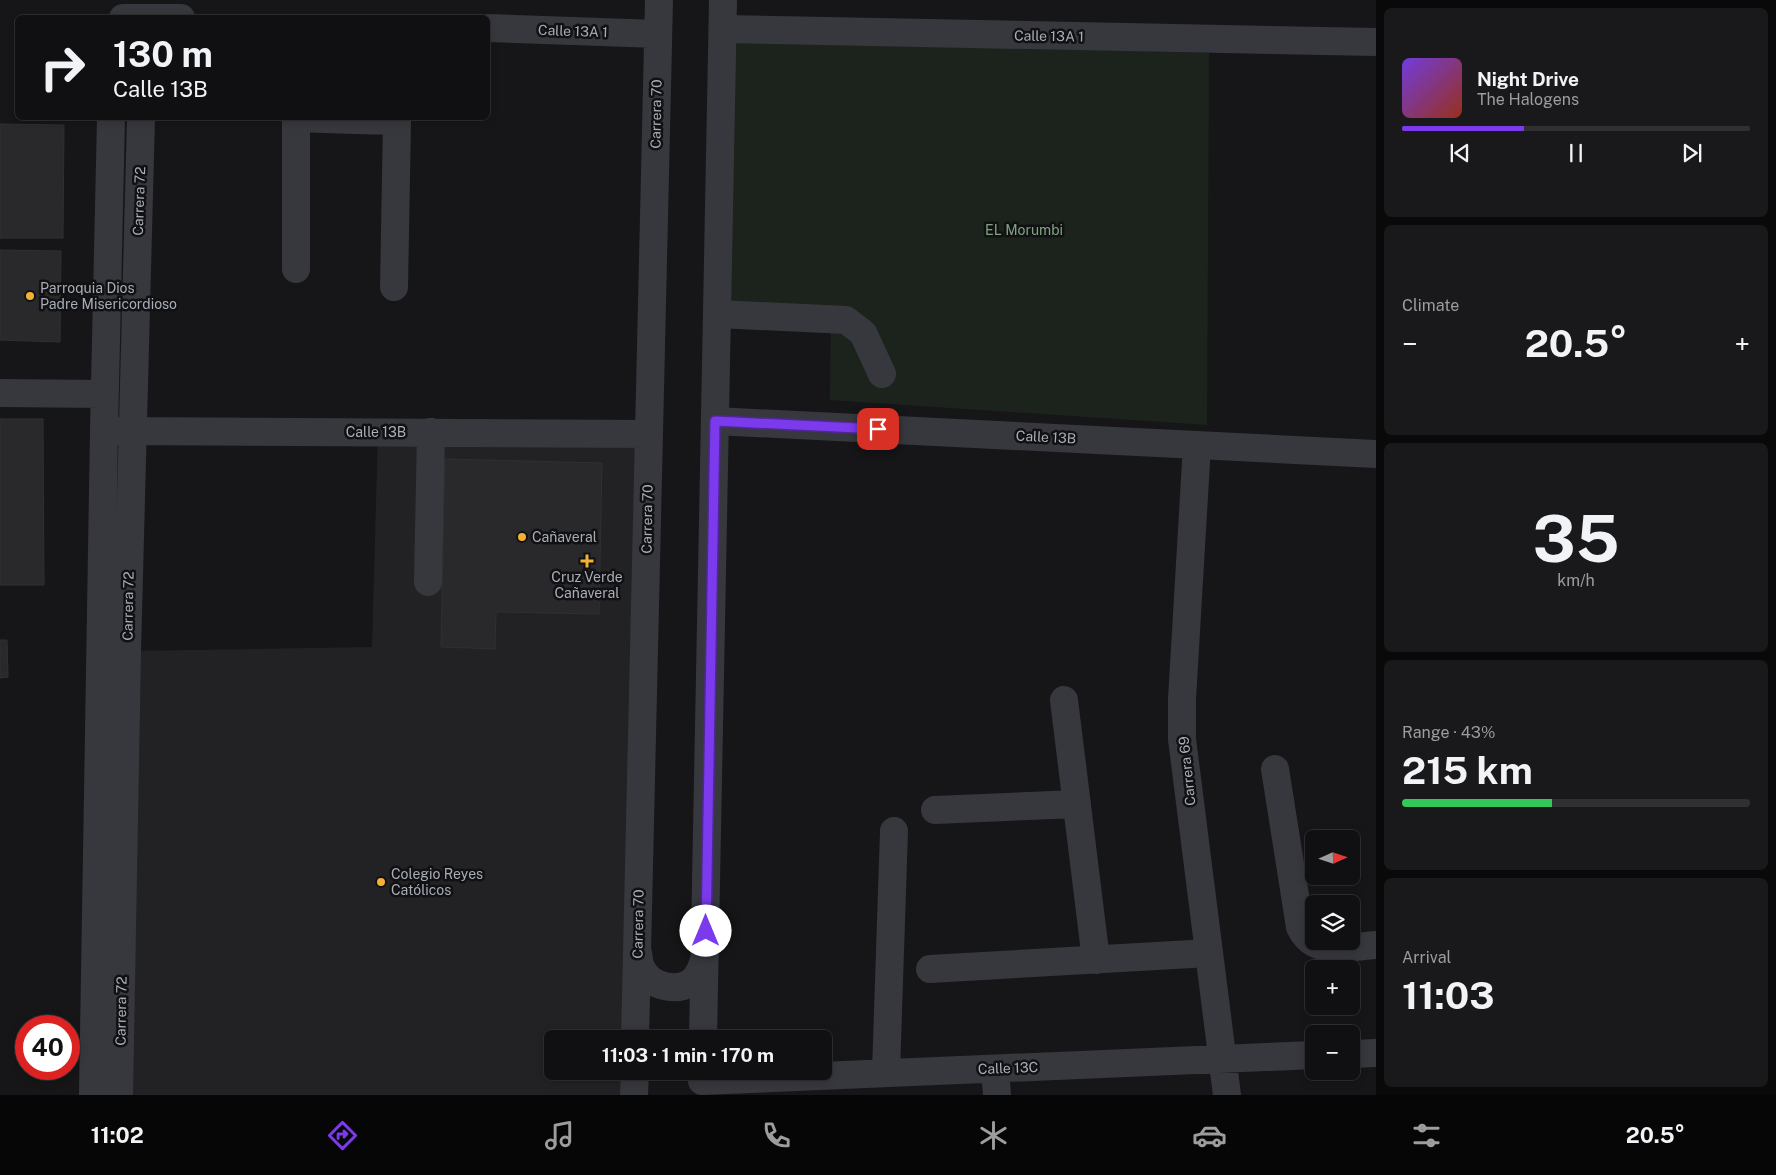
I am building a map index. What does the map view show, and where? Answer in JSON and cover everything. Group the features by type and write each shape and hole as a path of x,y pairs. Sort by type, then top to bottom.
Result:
{"street":[{"path":"114,0 114,15"},
{"name":"Carrera 70","path":"636,1030 659,0"},
{"path":"703,1030 724,0"},
{"path":"138,13 155,15"},
{"name":"Calle 13A 1","path":"490,28 658,34"},
{"name":"Calle 13A 1","path":"723,29 1376,42"},
{"name":"Carrera 72","path":"94,1095 104,394 111,120"},
{"name":"Carrera 72","path":"119,1095 132,432 141,120"},
{"path":"296,120 296,269"},
{"path":"376,120 397,121 394,287"},
{"path":"717,314 846,320 863,333 882,374"},
{"path":"0,393 104,394"},
{"name":"Calle 13B","path":"715,421 1376,454"},
{"name":"Calle 13B","path":"104,430 132,432 649,434"},
{"path":"428,582 431,432"},
{"name":"Carrera 69","path":"1197,445 1182,699 1182,739 1227,1095"},
{"path":"1064,700 1096,960"},
{"path":"1275,769 1300,927 1303,935 1316,946 1325,948 1376,945"},
{"path":"935,810 1077,804"},
{"path":"886,1072 894,831"},
{"path":"637,952 642,970 654,983 672,988 690,982 696,976 702,969 706,950"},
{"path":"930,969 1209,953"},
{"path":"1360,1054 1376,1053"},
{"name":"Calle 13C","path":"702,1082 886,1072 996,1082 1222,1059 1305,1055"},
{"path":"634,1095 635,1080"}],"shaded area":[{"name":"Colegio Reyes Católicos","path":"378,432 649,434 635,1030 544,1030 544,1080 635,1080 634,1095 119,1095 127,651 372,647"}],"green space":[{"name":"EL Morumbi","path":"732,40 1209,53 1207,425 830,400 831,307 730,302"}],"building":[{"path":"0,124 64,125 63,238 0,238"},
{"name":"Parroquia Dios Padre Misericordioso","path":"0,250 61,251 60,342 0,340"},
{"path":"0,419 43,419 44,585 0,585"},
{"name":"Cañaveral","path":"445,459 602,463 599,614 496,612 495,649 441,647"},
{"path":"0,640 7,640 8,677 0,678"}],"place":[{"name":"Parroquia Dios Padre Misericordioso","path":"30,296"},
{"name":"Cañaveral","path":"522,537"},
{"name":"Cruz Verde Cañaveral","path":"587,561"},
{"name":"Colegio Reyes Católicos","path":"381,882"}],"route":[{"path":"706,931 715,421 878,429"}]}
